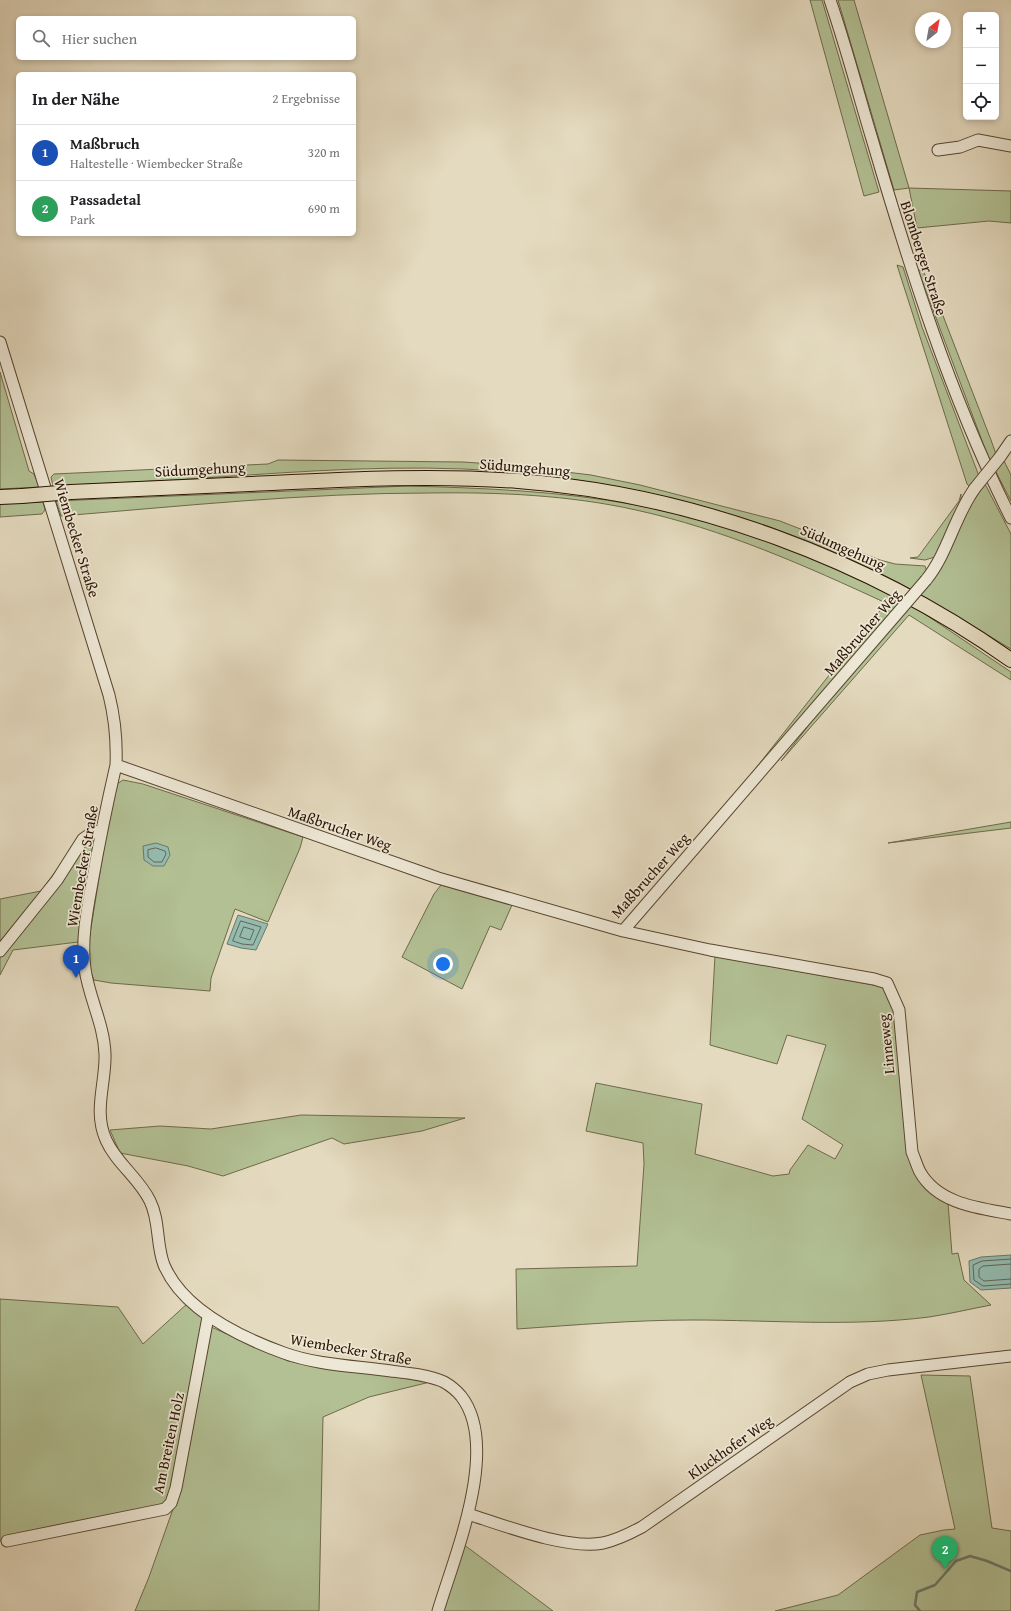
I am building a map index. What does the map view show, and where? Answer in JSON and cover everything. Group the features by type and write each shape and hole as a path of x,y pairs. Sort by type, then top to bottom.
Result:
{"main road":[{"name":"Südumgehung","path":"0,497 71,492 372,478 447,478 520,481 638,499 732,523 825,556 866,575 927,607 1011,660"}],"street":[{"name":"Blomberger Straße","path":"830,0 929,324 974,442 1011,518"},
{"path":"938,150 960,147 978,140 1011,146"},
{"name":"Wiembecker Straße","path":"0,342 110,695 117,735 116,765 101,831 89,901 84,953 88,984 95,1003 105,1050 100,1098 101,1126 106,1140 112,1150 150,1202 157,1226 161,1255 171,1278 208,1317 257,1343 296,1357 426,1376 442,1381 453,1388 463,1399 468,1410 476,1445 475,1482 468,1514 438,1611"},
{"name":"Maßbrucher Weg","path":"116,765 438,878 623,932 926,580 937,565 961,509 1011,441"},
{"path":"0,951 57,880 83,839 94,832 101,831"},
{"name":"Linneweg","path":"623,932 710,950 874,978 887,983 899,1010 912,1152 921,1174 936,1190 956,1202 1011,1214"},
{"name":"Am Breiten Holz","path":"7,1541 164,1509 171,1503 176,1488 208,1317"},
{"name":"Kluckhofer Weg","path":"468,1514 571,1543 601,1543 623,1537 642,1527 850,1382 868,1374 888,1370 1011,1356"}],"green space":[{"path":"810,0 822,0 879,192 864,196"},
{"path":"838,0 854,0 909,188 894,190"},
{"path":"909,188 1011,191 1011,223 989,221 917,228"},
{"path":"897,265 903,267 922,327 979,476 970,487 967,484"},
{"path":"918,270 923,271 935,295 991,440 996,454 990,462"},
{"path":"0,372 29,471 34,474 39,487 0,489"},
{"path":"1003,459 1011,475 1011,501 995,470"},
{"path":"278,460 463,462 508,465 591,475 640,485 780,521 880,560 895,564 925,566 927,572 912,590 860,564 806,541 751,521 695,504 638,491 522,473 427,468 354,469 53,486 51,477 54,474 268,464"},
{"path":"985,484 1011,534 1011,649 919,594 961,519"},
{"path":"407,486 493,489 550,493 607,500 671,512 705,521 773,544 839,571 903,601 752,773 886,603 795,562 701,527 636,510 585,501 507,494 455,493 337,495 61,516 56,501"},
{"path":"961,494 961,502 935,557 925,560 910,558 918,557 959,501"},
{"path":"43,502 45,510 42,514 0,517 0,503"},
{"path":"910,604 1011,672 1011,680 909,615 781,761 828,700"},
{"path":"123,780 143,784 303,837 300,848 268,922 235,909 211,978 210,991 111,983 94,980 88,965 89,940 114,786"},
{"path":"1011,822 1011,828 888,843"},
{"path":"83,834 92,835 93,852 78,942 13,950 0,975 0,899 41,891"},
{"path":"441,885 512,905 501,930 490,926 462,989 402,957 434,894"},
{"path":"715,956 879,986 887,990 893,1002 909,1154 948,1203 952,1254 958,1253 964,1280 991,1305 929,1317 870,1322 670,1320 517,1329 516,1269 637,1266 644,1164 643,1143 586,1131 596,1083 702,1104 695,1154 773,1176 789,1174 790,1170 808,1145 835,1159 843,1145 802,1119 826,1045 787,1035 777,1064 710,1045"},
{"path":"301,1115 465,1118 422,1131 344,1144 332,1138 223,1176 188,1166 120,1153 110,1130 160,1126 211,1129"},
{"path":"0,1299 118,1307 143,1344 188,1303 203,1319 171,1496 164,1506 0,1541"},
{"path":"209,1326 288,1361 430,1382 369,1397 323,1417 319,1611 135,1611 149,1577 179,1492"},
{"path":"921,1375 970,1376 992,1528 1011,1531 1011,1611 775,1611 838,1595 920,1535 955,1529"},
{"path":"463,1544 553,1611 442,1611"}],"water":[{"path":"156,843 168,847 170,855 164,866 153,866 144,860 143,846"},
{"path":"238,915 268,924 256,950 227,944"},
{"path":"1011,1255 1011,1288 981,1290 970,1282 969,1261 981,1257"}],"waterway":[{"path":"920,1611 915,1605 917,1592 935,1585 956,1561 970,1556 1011,1571"}],"place":[{"name":"Maßbruch","path":"76,978"},
{"name":"Passadetal","path":"945,1569"}]}
